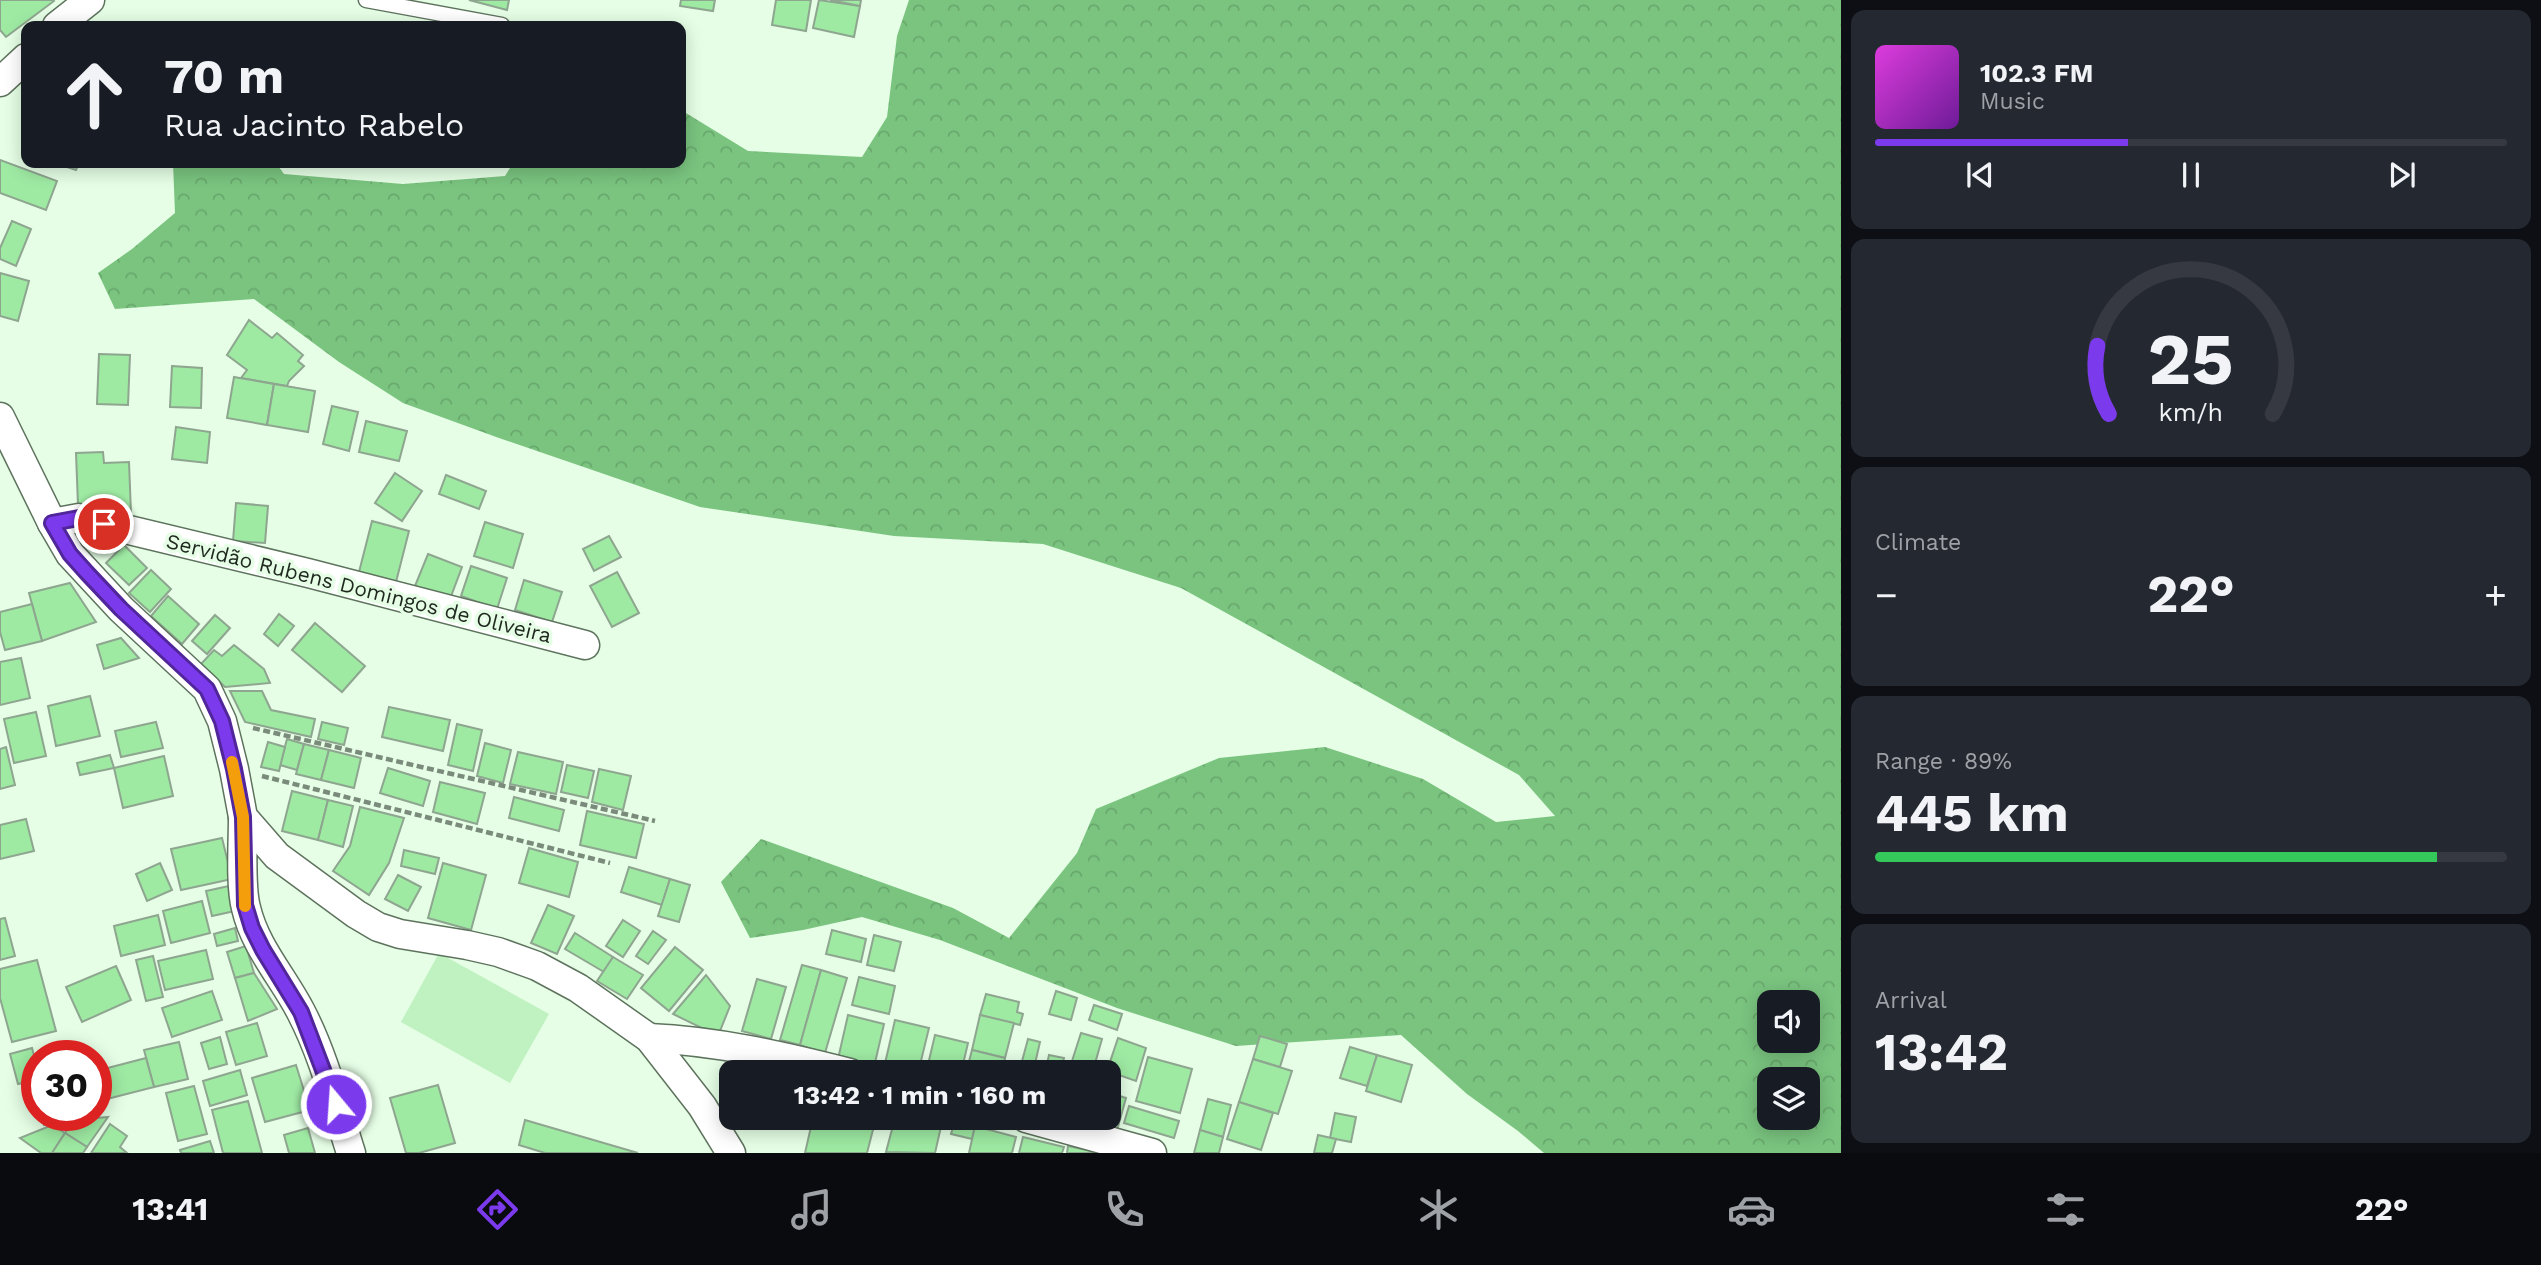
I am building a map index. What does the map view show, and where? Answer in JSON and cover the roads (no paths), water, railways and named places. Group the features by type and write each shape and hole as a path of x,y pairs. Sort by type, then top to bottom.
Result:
{"street":[{"path":"63,21 90,0"},
{"path":"0,82 21,63"},
{"path":"0,416 70,554 121,609 207,689 222,721 234,769 243,817 245,905 252,928 301,1012 328,1080 351,1153"},
{"name":"Servidão Rubens Domingos de Oliveira","path":"52,523 79,518 308,573 585,645"},
{"path":"243,817 276,856 378,927 400,934 478,947 537,966 578,988 649,1038 702,1106 731,1153"},
{"path":"649,1038 694,1040 797,1060"},
{"path":"1069,1130 1152,1153"}],"lane":[{"path":"366,0 480,21"}]}
